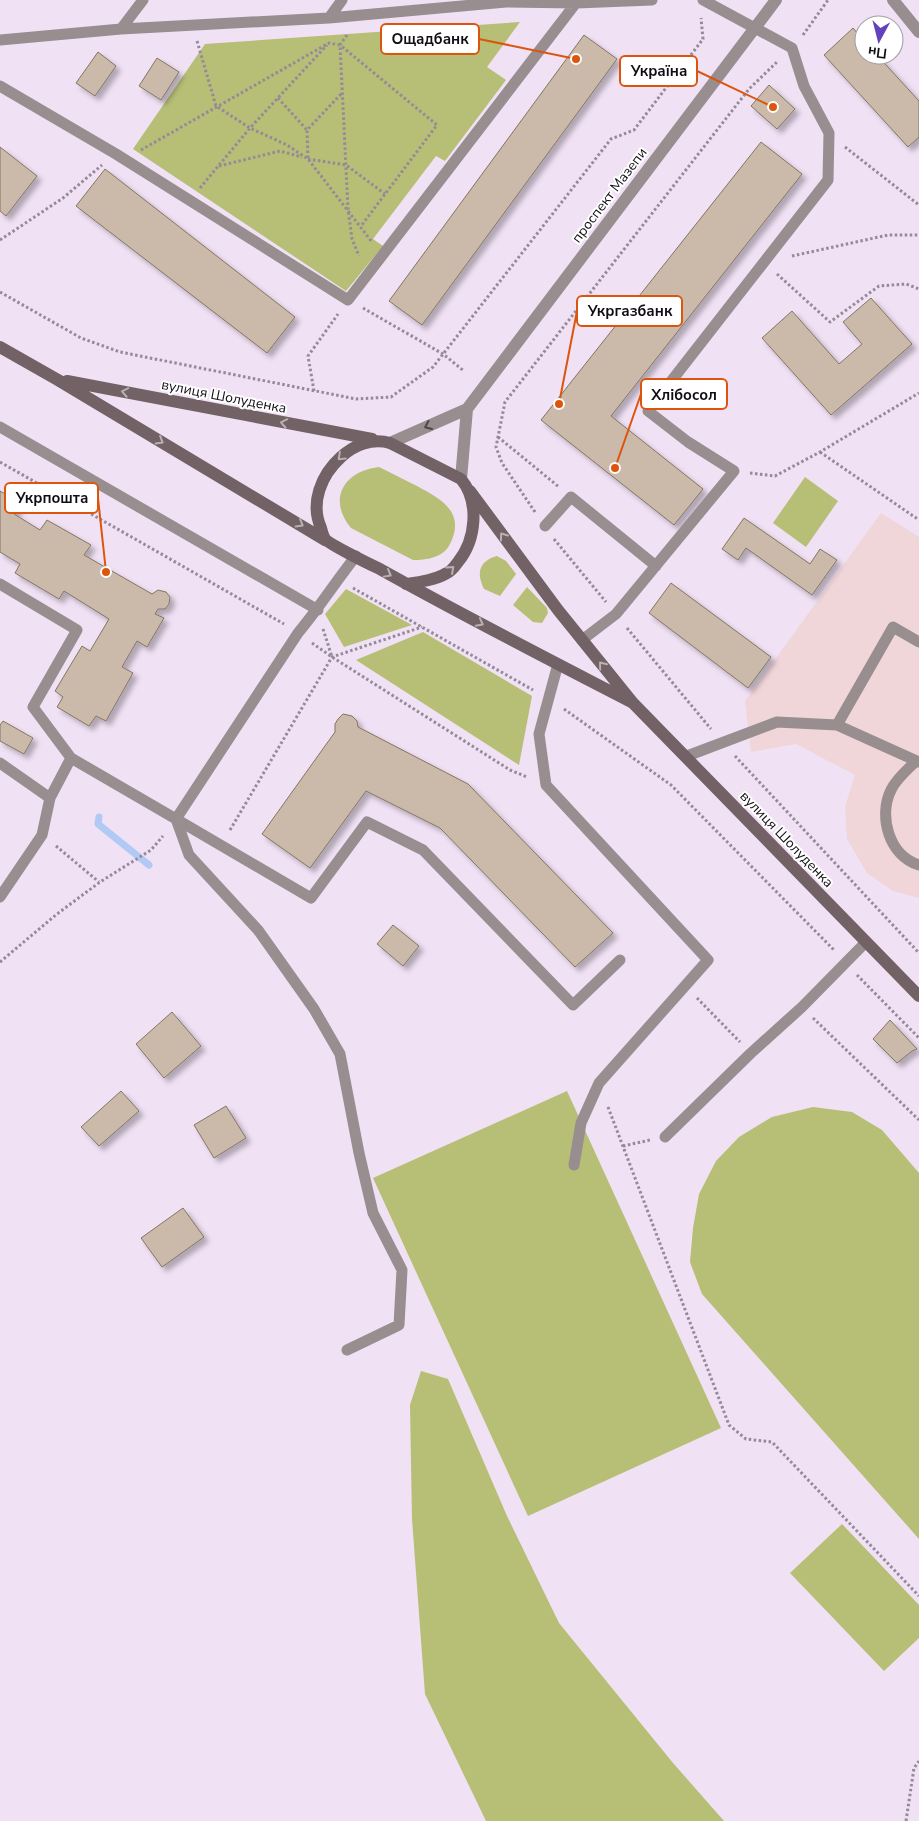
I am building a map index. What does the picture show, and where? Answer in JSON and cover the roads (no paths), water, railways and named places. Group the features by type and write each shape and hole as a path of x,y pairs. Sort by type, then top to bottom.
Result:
{"main road":[{"name":"вулиця Шолуденка","path":"0,347 326,540"},
{"name":"вулиця Шолуденка","path":"58,380 387,442"},
{"path":"387,442 462,481 471,502 474,523 470,542 461,558 449,573 428,581 406,584 326,540 315,516 317,498 324,480 334,464 348,451 360,444 387,442"},
{"name":"вулиця Шолуденка","path":"462,481 582,640 633,703 687,756 919,996"},
{"name":"вулиця Шолуденка","path":"406,584 633,703"}],"street":[{"name":"проспект Мазепи","path":"387,442 467,409 776,0"},
{"path":"893,0 919,32"},
{"path":"462,481 467,409"}],"lane":[{"path":"121,30 143,0"},
{"path":"329,18 342,0"},
{"path":"0,40 121,30 359,16 507,1 576,3 652,0"},
{"path":"0,86 190,200 348,300 576,3"},
{"path":"582,640 616,614 734,471 688,442 648,410 828,180 829,134 804,86 792,48 755,27 702,5"},
{"path":"0,427 318,610"},
{"path":"545,526 571,496 656,566"},
{"path":"176,819 298,633 318,610 356,556"},
{"path":"0,584 77,630 33,707 70,758 311,898 367,822 423,850 572,1005 620,960"},
{"path":"837,725 893,628 919,642"},
{"path":"558,664 540,734 546,785 708,960 599,1083 581,1123 574,1165"},
{"path":"687,756 776,722 837,725 917,762 891,790 886,806 886,825 890,836 900,852 919,865"},
{"path":"0,897 42,835 50,798 70,758"},
{"path":"0,763 50,798"},
{"path":"176,819 189,856 258,930 314,1009 340,1054 359,1153 374,1213 402,1270 399,1325 347,1350"},
{"path":"665,1137 751,1053 802,1007 866,942"}],"waterway":[{"path":"99,817 98,824 149,865"}],"place":[{"name":"Ощадбанк","path":"576,59"},
{"name":"Україна","path":"773,107"},
{"name":"Укргазбанк","path":"559,404"},
{"name":"Хлібосол","path":"615,468"},
{"name":"Укрпошта","path":"106,572"}]}
